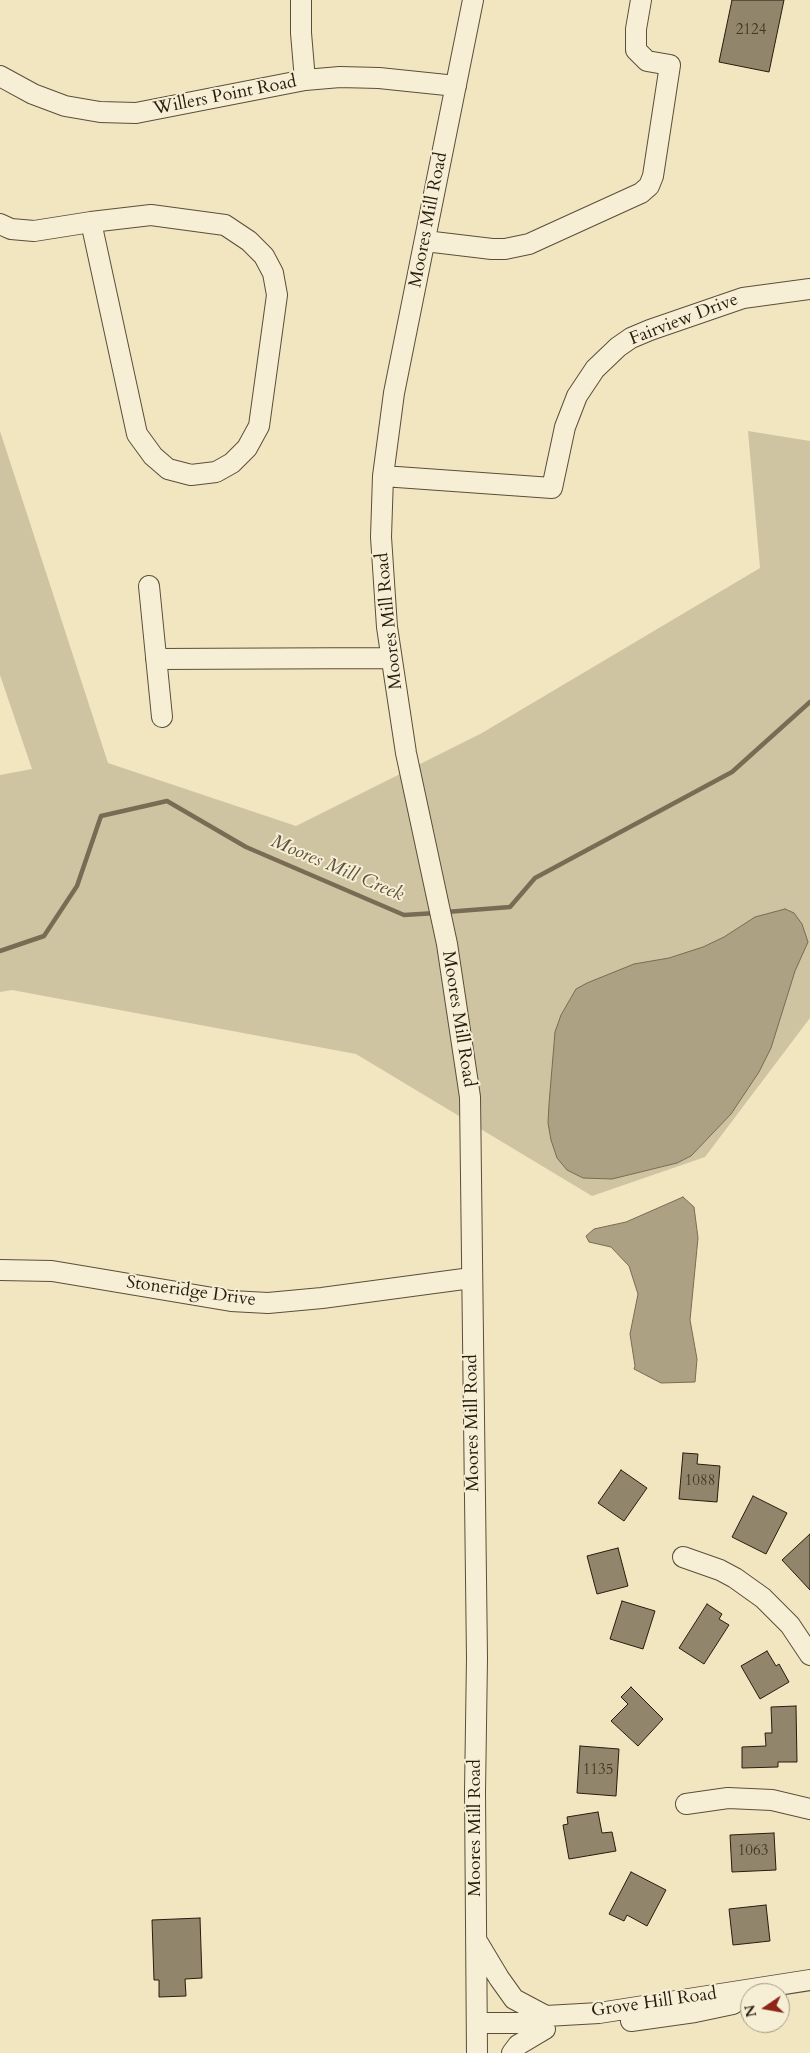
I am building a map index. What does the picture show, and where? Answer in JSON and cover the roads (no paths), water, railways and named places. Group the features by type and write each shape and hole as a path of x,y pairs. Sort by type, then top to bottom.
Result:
{"street":[{"path":"301,0 305,80"},
{"name":"Moores Mill Road","path":"473,0 394,393 383,476 382,537 387,627 406,753 447,944 470,1097 477,1658 475,1792 477,2053"},
{"path":"425,240 492,249 504,249 529,244 641,193 649,186 653,176 670,66 647,60 636,50 636,30 641,0"},
{"name":"Willers Point Road","path":"0,76 33,94 65,106 109,112 136,113 305,80 340,77 379,78 456,86"},
{"path":"0,224 11,229 34,232 91,222 151,214 225,225 249,241 264,256 273,273 277,295 259,426 247,448 232,462 216,472 191,475 168,468 152,456 137,434 91,222"},
{"name":"Fairview Drive","path":"383,476 552,488 565,427 576,396 595,369 618,346 650,330 743,298 810,289"},
{"path":"149,586 162,717"},
{"path":"156,659 392,658"},
{"name":"Stoneridge Drive","path":"0,1270 52,1271 231,1301 268,1303 322,1298 472,1278"},
{"path":"683,1557 728,1574 763,1598 790,1625 810,1656"},
{"path":"686,1804 728,1798 754,1799 772,1800 810,1809"},
{"path":"477,1943 514,1999 540,2023 512,2053"},
{"name":"Grove Hill Road","path":"540,2023 810,1980"},
{"path":"790,1995 810,1992"},
{"name":"Grove Hill Road","path":"478,2023 540,2023 583,2028 676,2015 740,2003"}],"waterway":[{"name":"Moores Mill Creek","path":"446,912 510,907 535,878 732,772 810,702"},
{"name":"Moores Mill Creek","path":"0,951 44,936 77,886 101,816 167,801 246,847 404,915 436,913"}]}
